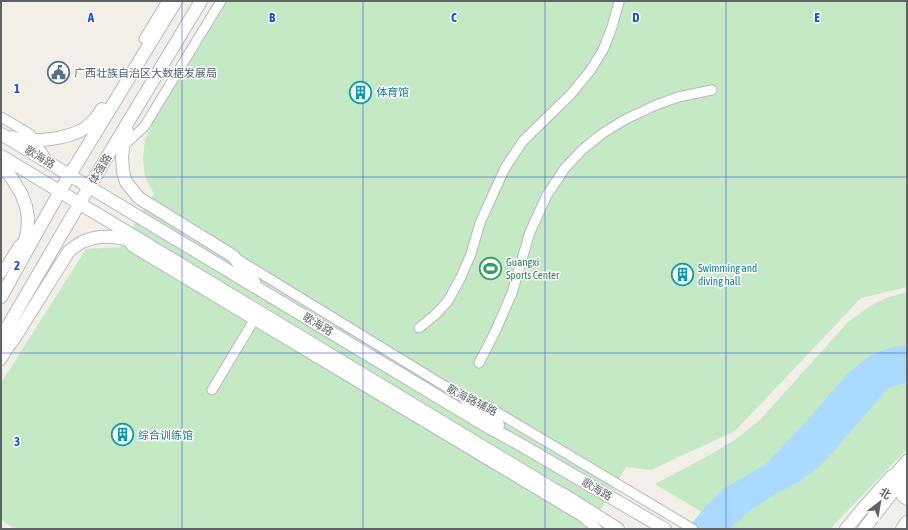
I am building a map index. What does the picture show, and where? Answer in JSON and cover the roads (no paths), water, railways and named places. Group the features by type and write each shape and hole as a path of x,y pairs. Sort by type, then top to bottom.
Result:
{"main road":[{"name":"体强路","path":"1,297 69,175 176,1"},
{"name":"体强路","path":"7,340 89,187 201,1"},
{"path":"1,134 18,139 46,140 73,134 85,128 98,116 144,39 165,20"},
{"path":"131,118 122,157 123,172 126,182 139,198 233,256 260,289"},
{"name":"歌海路","path":"1,134 484,424 665,529"},
{"name":"歌海路","path":"1,156 566,496 614,527"},
{"path":"1,169 9,174 21,193 26,206 28,218 27,233 19,265"},
{"path":"1,349 69,251 82,242 98,237 113,237 126,238 152,247"},
{"path":"466,399 523,446"},
{"path":"846,529 892,476 907,471"},
{"path":"904,480 903,496 907,499"},
{"path":"864,529 891,494 904,480"},
{"path":"902,529 907,522"}],"street":[{"path":"144,39 167,1"},
{"path":"104,162 144,127 220,1"},
{"path":"419,328 435,315 448,301 460,280 471,254 480,224 505,168 523,141 571,94 590,71 603,50 612,27 619,2"},
{"path":"479,363 495,332 512,293 530,232 547,195 564,168 582,150 603,133 626,119 670,100 712,90"},
{"path":"1,117 30,134 49,163"},
{"path":"1,274 18,246 41,225"},
{"path":"116,226 132,246 581,516 597,529"},
{"name":"歌海路辅路","path":"233,256 466,399 485,405 693,529"},
{"path":"212,390 254,320"},
{"path":"1,361 7,340"},
{"path":"892,476 907,459"}],"water":[{"path":"907,345 907,383 888,388 833,452 817,468 799,482 777,493 751,510 729,529 687,529 723,489 766,464 811,416 849,372 871,355 892,347"}],"place":[{"name":"广西壮族自治区大数据发展局","path":"59,73"},
{"name":"体育馆","path":"361,92"},
{"name":"Guangxi Sports Center","path":"490,268"},
{"name":"Swimming and diving hall","path":"683,274"},
{"name":"综合训练馆","path":"122,435"}]}
